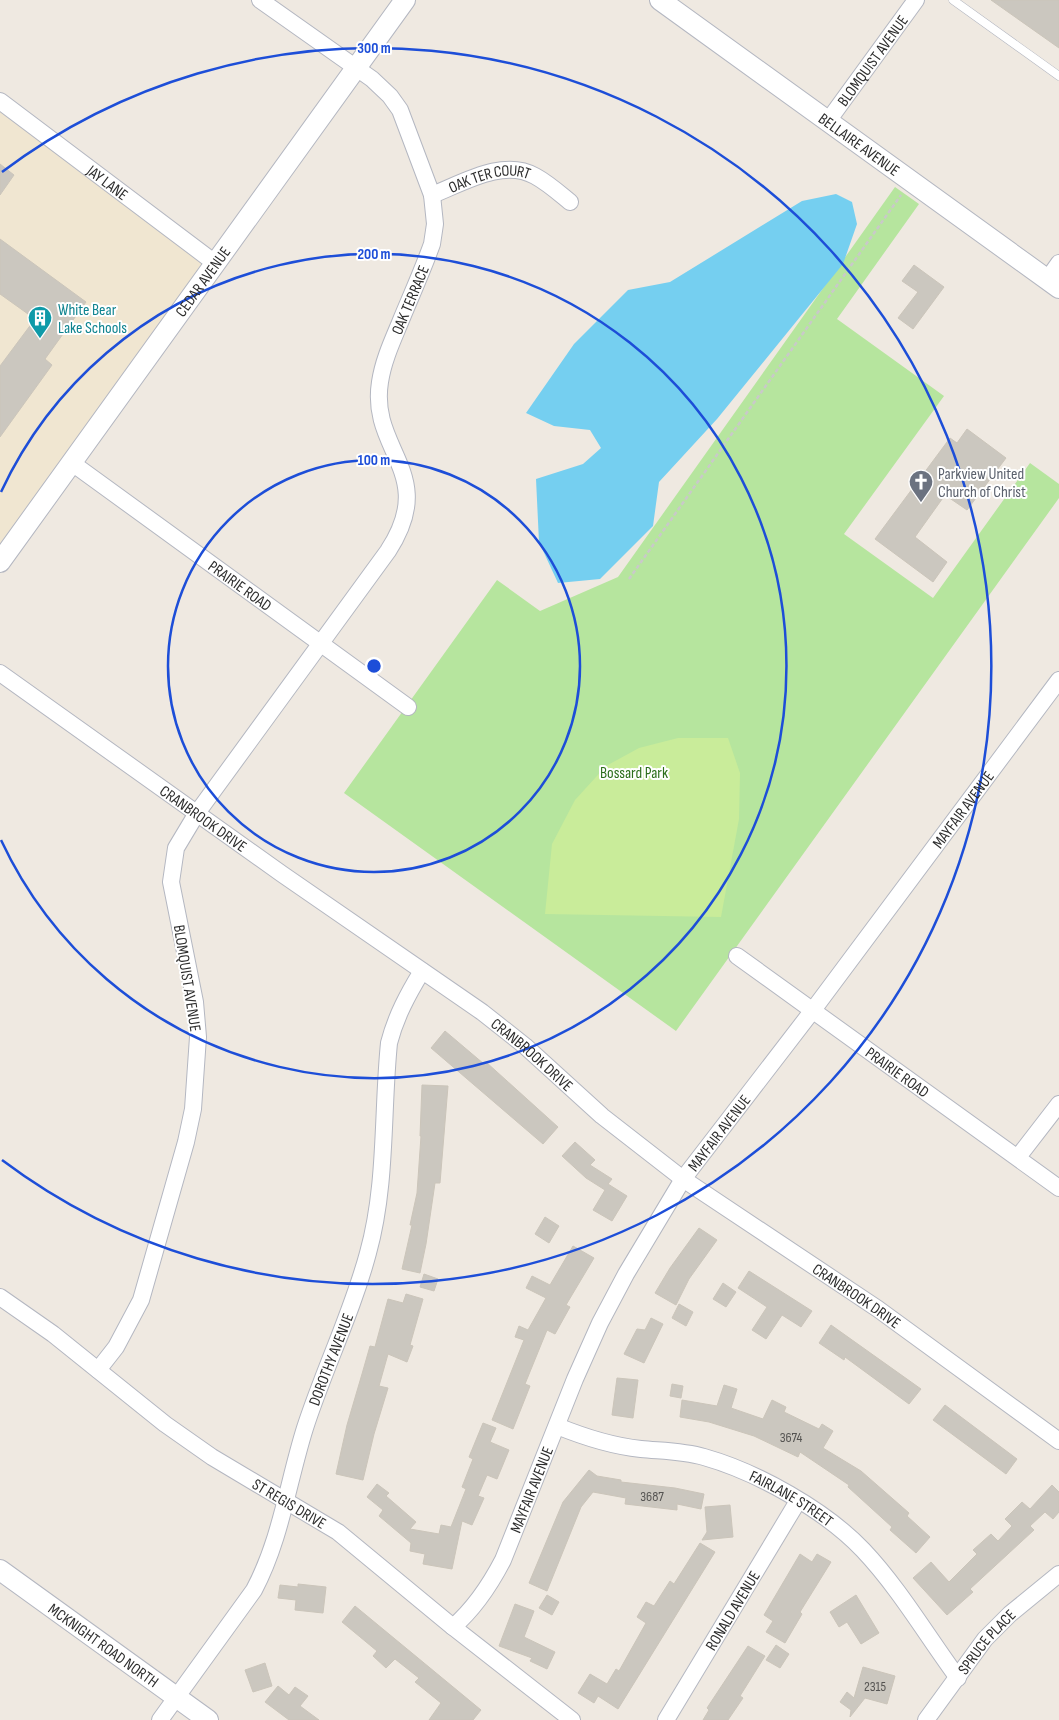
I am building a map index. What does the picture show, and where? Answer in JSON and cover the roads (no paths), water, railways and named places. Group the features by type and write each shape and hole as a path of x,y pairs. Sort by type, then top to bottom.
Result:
{"street":[{"name":"OAK TERRACE","path":"260,0 380,85 400,110 432,195 435,224 432,244 385,358 379,384 382,422 404,471 407,486 404,523 388,552 322,644"},
{"name":"CEDAR AVENUE","path":"0,562 405,0"},
{"name":"BELLAIRE AVENUE","path":"662,0 1053,284"},
{"name":"BLOMQUIST AVENUE","path":"828,121 916,0"},
{"name":"JAY LANE","path":"0,101 215,263"},
{"name":"OAK TER COURT","path":"432,195 498,170 510,169 534,176 570,202"},
{"path":"1053,284 1059,263"},
{"name":"PRAIRIE ROAD","path":"72,463 408,707"},
{"name":"BLOMQUIST AVENUE","path":"98,1370 125,1332 141,1300 186,1142 193,1109 197,1065 195,1002 171,882 172,863 176,848 197,813 322,644"},
{"name":"CRANBROOK DRIVE","path":"0,673 482,1012 525,1046 602,1116 683,1179 878,1309 1059,1441"},
{"name":"MAYFAIR AVENUE","path":"453,1627 475,1604 492,1582 503,1560 574,1379 600,1323 626,1274 683,1179 813,1010 1059,680"},
{"name":"PRAIRIE ROAD","path":"737,956 1059,1188"},
{"name":"DOROTHY AVENUE","path":"160,1720 254,1590 269,1558 306,1427 368,1254 380,1186 389,1043 404,1000 422,971"},
{"path":"1018,1158 1059,1104"},
{"name":"ST REGIS DRIVE","path":"0,1297 53,1334 165,1424 212,1457 338,1532 453,1627 572,1720"},
{"name":"FAIRLANE STREET","path":"557,1426 606,1443 702,1456 732,1465 757,1476 798,1501 836,1526 865,1552 958,1678"},
{"name":"RONALD AVENUE","path":"666,1720 798,1501"},
{"name":"MCKNIGHT ROAD NORTH","path":"0,1570 208,1720"},
{"name":"SPRUCE PLACE","path":"926,1720 985,1639 1010,1614 1059,1574"}],"lane":[{"path":"953,0 1059,76"}],"water":[{"path":"836,194 852,202 857,224 843,264 717,419 659,482 653,526 600,579 558,583 539,542 536,479 583,464 601,448 590,430 554,426 526,413 574,344 628,290 670,282 802,201"}],"place":[{"name":"White Bear Lake Schools","path":"40,339"},
{"name":"Parkview United Church of Christ","path":"921,503"}],"park label":[{"name":"Bossard Park","path":"634,772"}]}
